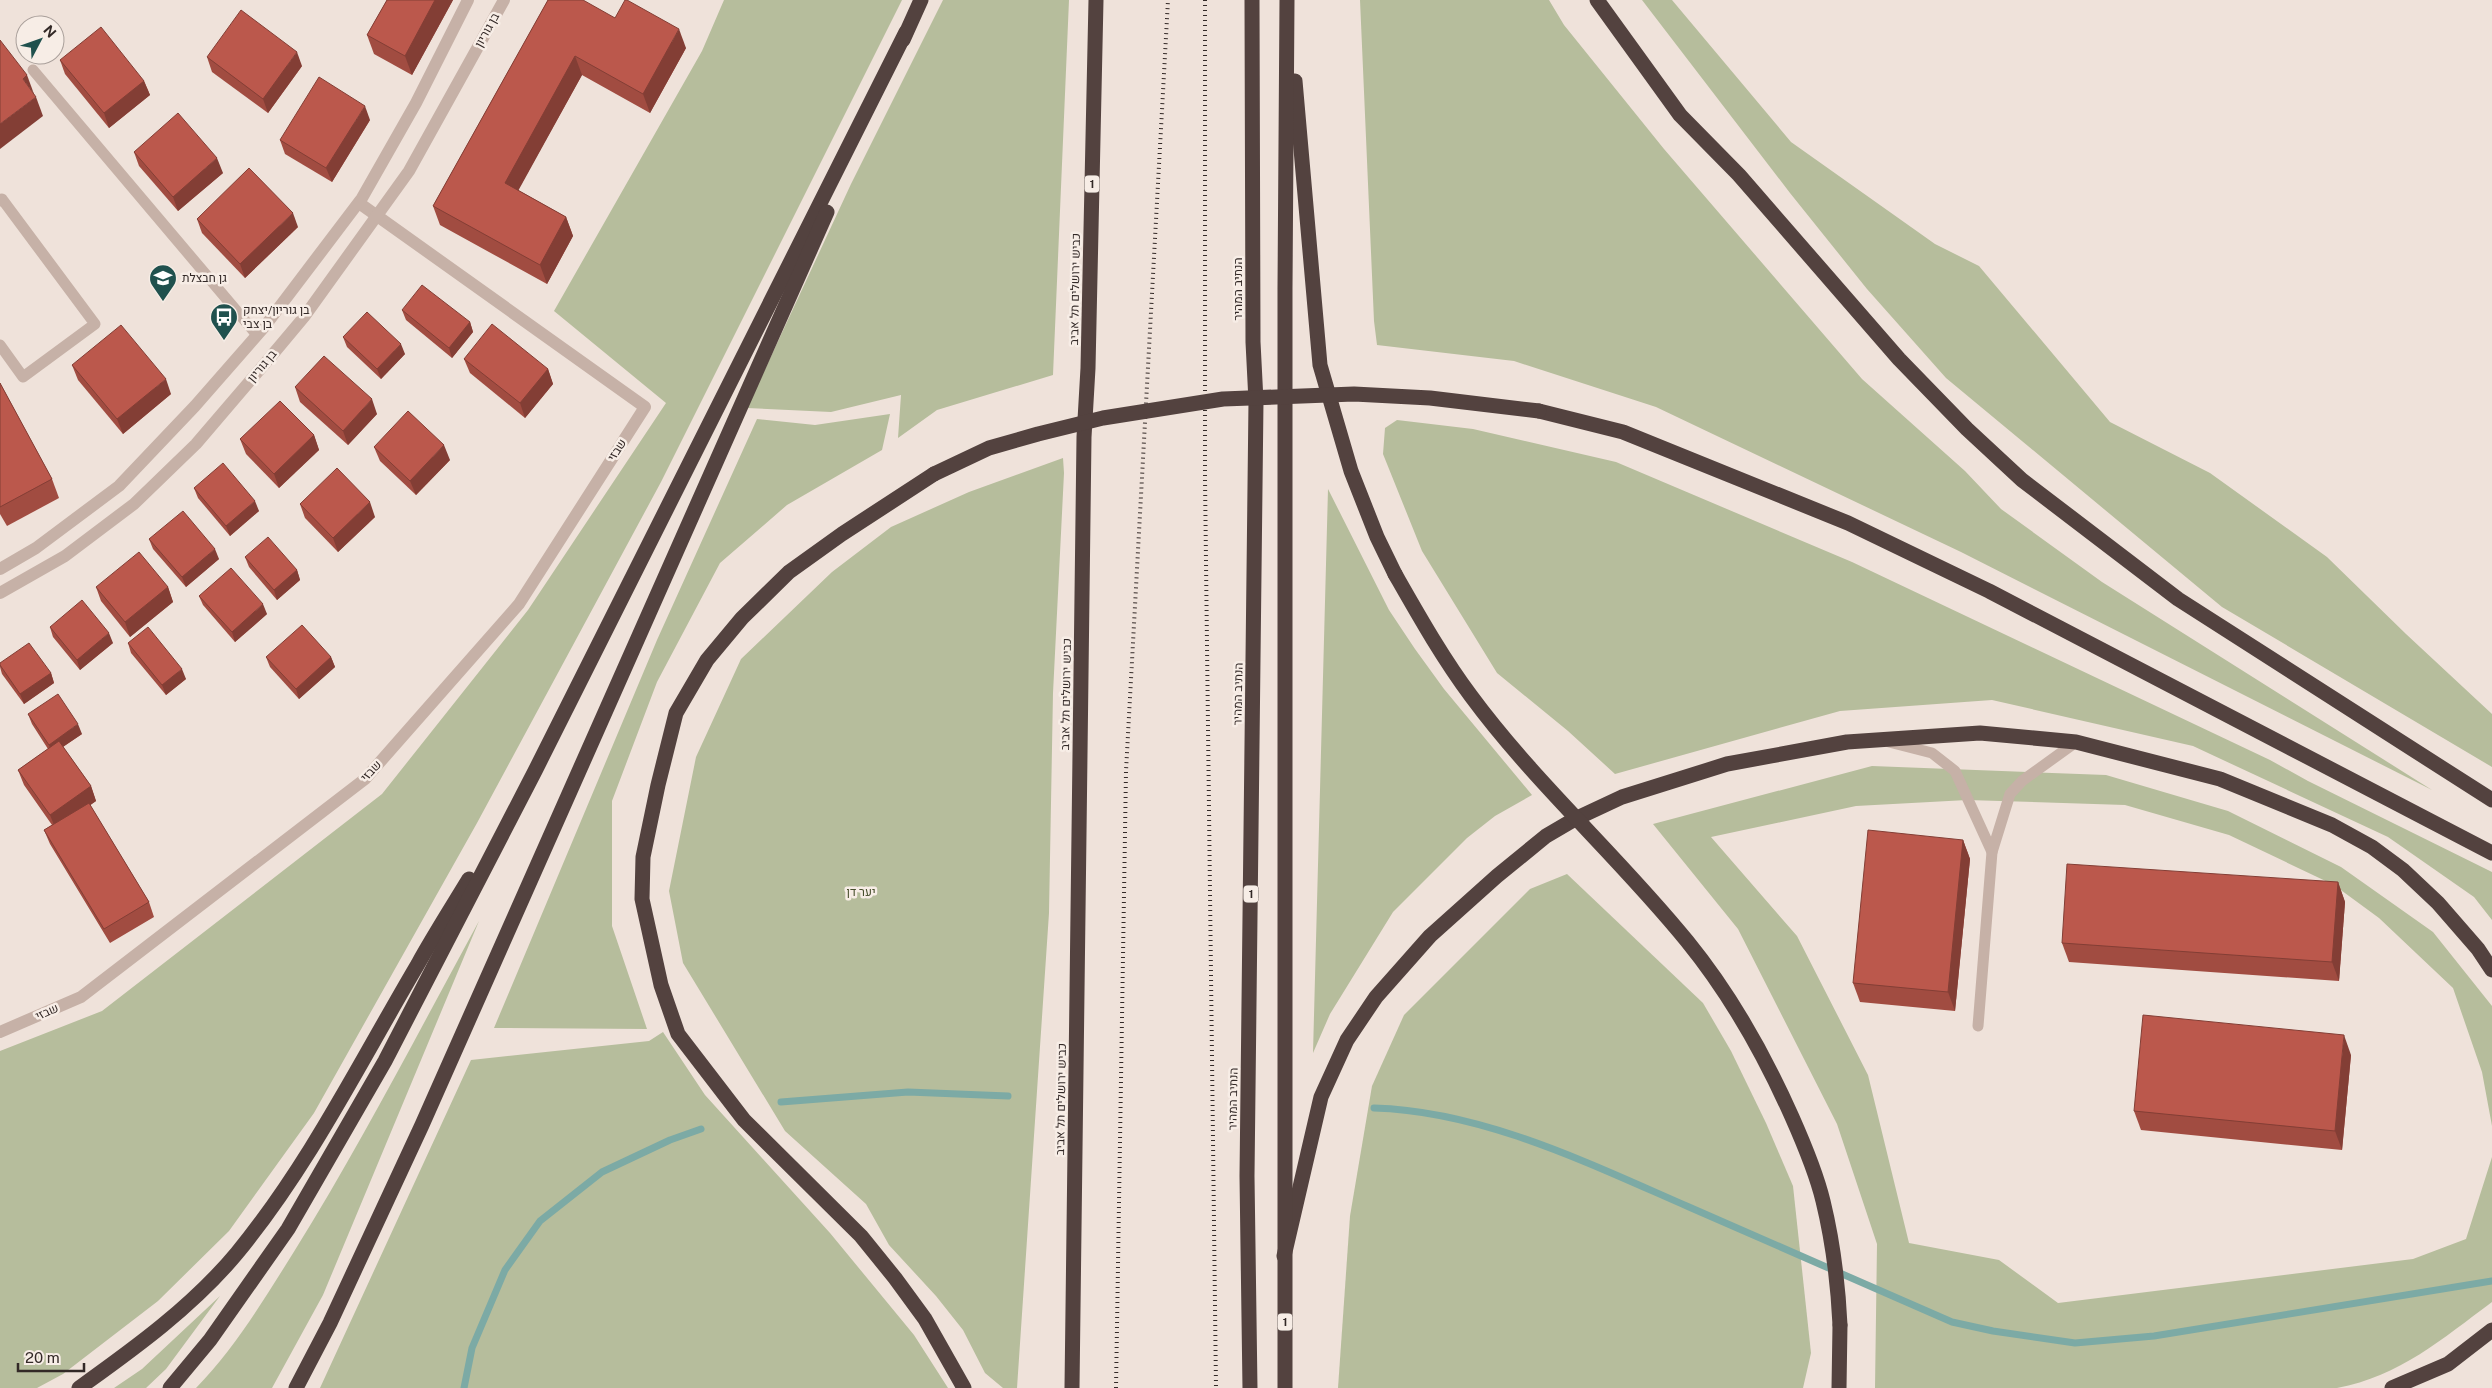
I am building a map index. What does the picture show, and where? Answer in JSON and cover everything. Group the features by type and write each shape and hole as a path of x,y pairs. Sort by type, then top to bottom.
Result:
{"highway":[{"path":"296,1388 334,1314 414,1143 921,0"},
{"name":"כביש ירושלים תל אביב","path":"1072,1388 1084,437 1088,368 1096,0"},
{"name":"הנתיב המהיר","path":"1250,1388 1247,1176 1256,411 1253,342 1252,0"},
{"path":"1288,0 1320,365 1351,471 1377,537 1395,574 1442,654 1472,697 1530,767 1686,940 1730,998 1760,1051 1805,1148 1823,1200 1838,1278 1841,1362 1839,1388"},
{"name":"1","path":"1285,1388 1285,289 1288,0"},
{"path":"1597,0 1680,115 1739,175 1899,359 1967,429 2022,480 2178,599 2492,800"},
{"path":"170,1388 210,1340 288,1229 385,1061 535,771 906,32"},
{"path":"964,1388 925,1319 895,1278 861,1236 744,1120 678,1034 661,985 642,899 643,857 658,784 676,713 707,660 742,618 789,572 842,534 934,474 989,448 1102,418 1223,399 1354,394 1430,398 1539,411 1623,432 1848,524 1988,591 2492,853"},
{"path":"1284,1256 1321,1097 1347,1040 1376,996 1430,936 1497,876 1546,836 1575,819 1622,797 1728,764 1847,742 1980,733 2076,742 2220,779 2332,825 2372,847 2403,870 2438,903 2478,949 2492,970"},
{"path":"79,1388 154,1332 203,1289 236,1254 269,1212 302,1164 341,1101 418,963 535,771"},
{"path":"2392,1388 2448,1364 2492,1330"}],"street":[{"name":"בן גוריון","path":"0,569 36,548 119,486 195,406 257,335 359,203 416,103 468,0"},
{"name":"בן גוריון","path":"0,593 66,556 134,504 196,444 304,317 409,171 504,0"},
{"path":"359,203 377,216"},
{"name":"שבזי","path":"0,1032 81,997 365,779 518,604 645,407 377,216"}],"lane":[{"path":"33,70 257,335"},
{"path":"0,201 2,199 95,324 24,377 0,345"},
{"path":"1877,740 1932,753 1955,771 1992,852"},
{"path":"1978,1026 1992,852 2010,794 2022,781 2076,742"}],"green space":[{"path":"724,0 902,0 661,482 477,823 314,1113 229,1231 158,1301 63,1374 37,1388 0,1388 0,1051 102,1011 382,794 528,610 666,403 554,311 702,51"},
{"path":"943,0 1069,0 1053,375 937,410 898,438 901,395 831,412 747,408 851,184"},
{"path":"1360,0 1549,0 1564,25 1664,149 1862,379 1965,471 2001,509 2102,582 2432,790 1961,552 1656,407 1514,361 1377,345 1374,321"},
{"path":"1642,0 1672,0 1791,142 1935,244 1979,266 2110,422 2210,473 2327,557 2492,714 2492,767 2222,607 1946,378 1867,289 1790,193"},
{"path":"890,414 882,450 787,505 720,563 657,682 612,801 612,926 647,1029 494,1028 657,640 757,419 815,425"},
{"path":"1397,420 1473,429 1616,462 1852,562 2270,760 2308,781 2492,872 2492,920 2474,897 2388,837 2193,746 1992,700 1840,711 1615,774 1568,731 1497,673 1422,551 1383,454 1385,428"},
{"name":"יער דן","path":"1063,458 1064,473 1053,693 1049,913 1017,1388 1003,1388 985,1373 963,1330 936,1296 889,1245 866,1204 785,1131 683,963 669,891 696,757 741,659 832,572 891,527 969,492"},
{"path":"1328,489 1389,610 1415,649 1444,689 1532,795 1495,816 1467,838 1393,912 1330,1014 1313,1053"},
{"path":"1872,766 2106,775 2228,811 2341,867 2433,932 2492,1006 2492,1126 2482,1072 2453,988 2379,918 2334,885 2229,835 2125,805 1967,800 1856,806 1711,837 1797,936 1868,1075 1909,1243 1999,1260 2058,1303 2413,1259 2466,1239 2492,1157 2492,1302 2438,1342 2401,1365 2381,1375 2337,1388 1875,1388 1877,1244 1837,1124 1738,929 1653,824"},
{"path":"1567,874 1703,1003 1731,1051 1766,1123 1793,1186 1811,1353 1803,1388 1338,1388 1350,1216 1372,1086 1404,1015 1530,889"},
{"path":"479,921 323,1295 272,1388 196,1388 224,1356 249,1322 319,1210 389,1087"},
{"path":"663,1032 705,1095 830,1233 914,1335 948,1388 320,1388 471,1060 649,1041"},
{"path":"220,1296 166,1369 146,1388 114,1388 142,1369"}],"building":[{"path":"387,0 435,0 405,56 367,35"},
{"path":"548,0 583,0 615,18 625,0 627,0 679,29 643,94 575,56 505,183 566,217 540,265 433,206"},
{"path":"241,10 297,52 263,99 207,57"},
{"path":"101,27 144,81 104,113 64,65 65,56"},
{"path":"0,40 15,59 15,65 19,65 27,75 23,79 36,97 0,124"},
{"path":"319,77 365,106 326,168 280,140"},
{"path":"178,113 217,158 173,197 134,152"},
{"path":"249,168 293,213 240,264 197,219"},
{"path":"422,285 470,322 449,348 402,310"},
{"path":"367,312 401,344 377,369 343,337"},
{"path":"492,324 548,369 520,403 464,359"},
{"path":"121,325 166,379 117,419 72,365"},
{"path":"324,356 372,399 343,431 295,387"},
{"path":"0,383 52,479 0,507"},
{"path":"280,401 314,435 274,474 240,439"},
{"path":"408,411 444,445 410,481 374,447"},
{"path":"223,463 255,501 226,526 194,488"},
{"path":"337,468 370,502 333,538 300,504"},
{"path":"183,511 215,549 182,577 149,539"},
{"path":"268,537 297,570 274,590 245,557"},
{"path":"139,552 168,587 125,622 96,587"},
{"path":"231,568 263,604 232,632 199,596"},
{"path":"82,600 109,633 77,660 50,627"},
{"path":"302,625 331,657 296,689 266,657"},
{"path":"148,627 182,669 162,685 128,643"},
{"path":"29,643 51,673 20,694 0,663"},
{"path":"58,694 78,724 49,745 28,714"},
{"path":"59,741 91,786 50,815 18,770"},
{"path":"89,803 149,902 104,929 44,830"},
{"path":"1868,830 1963,840 1948,992 1853,983"},
{"path":"2067,864 2338,882 2332,962 2062,943"},
{"path":"2143,1015 2344,1035 2335,1131 2134,1111"}],"waterway":[{"path":"781,1102 908,1092 1008,1096"},
{"path":"1374,1108 1415,1111 1455,1119 1535,1142 1613,1174 1952,1322 1993,1331 2075,1343 2154,1336 2492,1281"},
{"path":"464,1388 472,1348 505,1270 540,1221 602,1172 670,1140 701,1129"}],"railway":[{"path":"1116,1388 1126,771 1168,0"},
{"path":"1205,0 1205,479 1216,1388"}],"place":[{"name":"גן חבצלת","path":"163,302"},
{"name":"בן גוריון/יצחק בן צבי","path":"224,341"}]}
